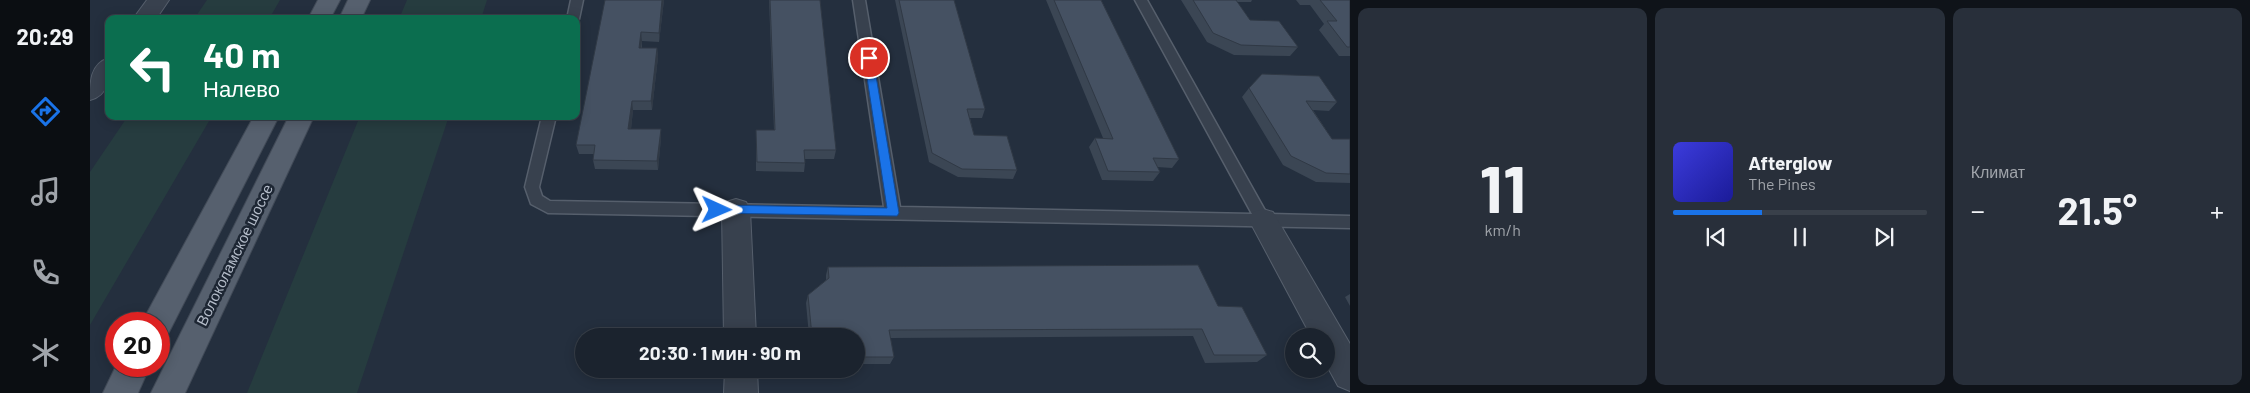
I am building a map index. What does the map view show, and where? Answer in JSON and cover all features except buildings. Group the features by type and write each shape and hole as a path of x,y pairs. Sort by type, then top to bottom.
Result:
{"main road":[{"path":"321,15 329,0"},
{"path":"352,15 359,0"},
{"path":"163,312 265,120"},
{"name":"Волоколамское шоссе","path":"168,393 300,120"},
{"path":"120,393 128,377"}],"street":[{"path":"147,15 158,0"},
{"path":"90,92 105,71"},
{"path":"736,210 740,328"},
{"path":"1263,220 1350,375"},
{"path":"740,378 741,393"}],"lane":[{"path":"574,15 577,0"},
{"path":"859,0 893,213"},
{"path":"1141,0 1263,220"},
{"path":"548,120 532,187 536,200 548,207 1350,222"}],"green space":[{"path":"207,0 280,0 271,15 197,15"},
{"path":"407,0 487,0 482,15 401,15"},
{"path":"125,120 210,120 90,325 90,172"},
{"path":"358,120 448,120 357,393 247,393"}],"route":[{"path":"717,210 893,213 869,58"}]}
